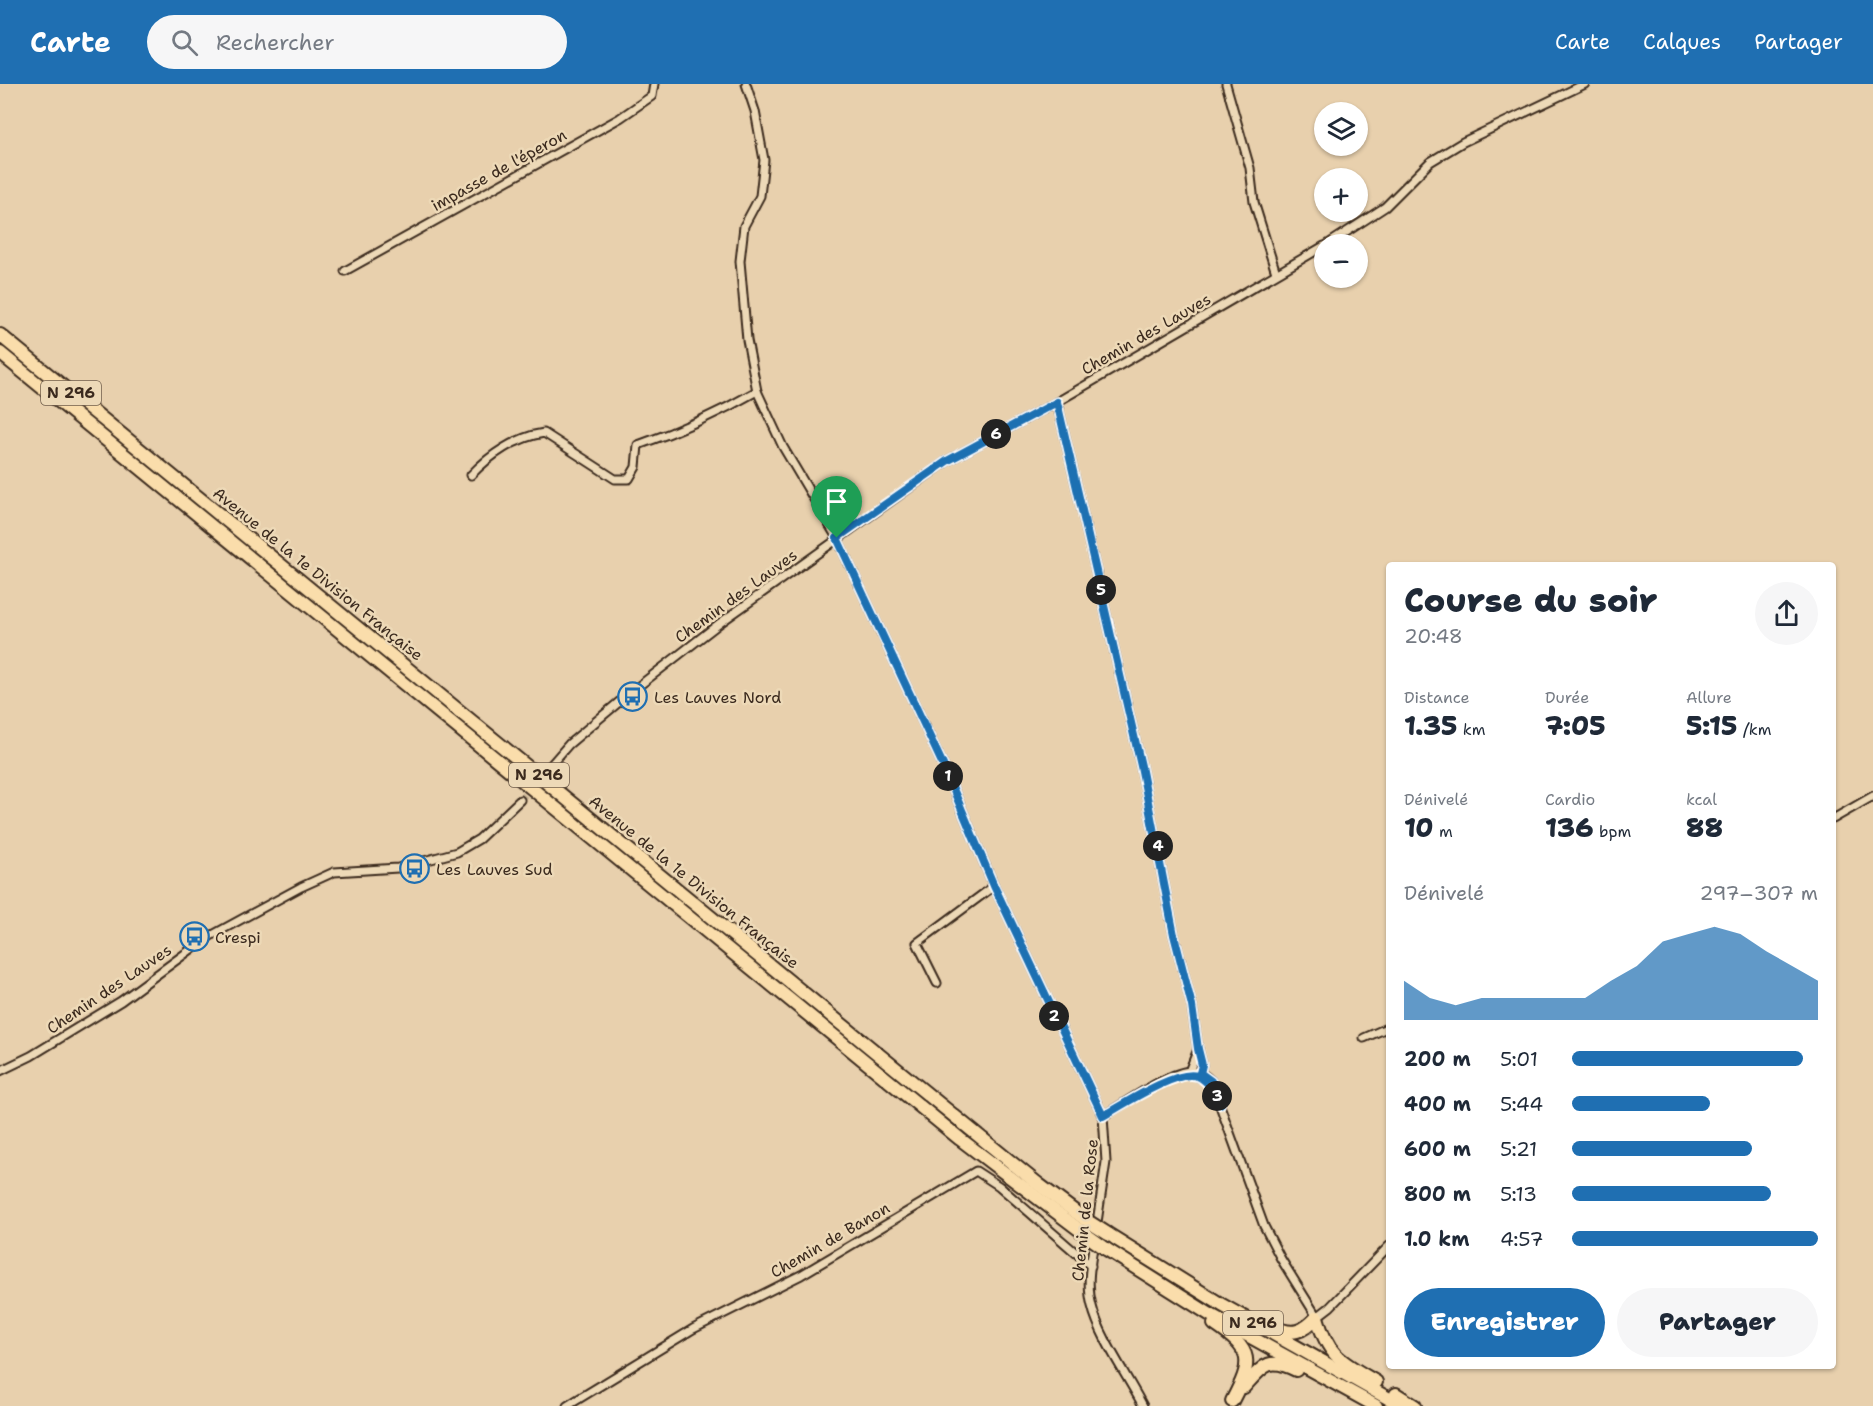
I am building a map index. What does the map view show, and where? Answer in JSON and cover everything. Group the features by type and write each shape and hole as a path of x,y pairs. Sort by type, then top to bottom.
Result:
{"highway":[{"name":"Avenue de la 1e Division Française","path":"0,334 1063,1203 1222,1305 1402,1406"},
{"name":"Avenue de la 1e Division Française","path":"0,353 969,1146 1085,1234 1137,1270 1209,1314 1376,1406"},
{"path":"1109,1232 1285,1332 1301,1331 1317,1317 1324,1340 1337,1357 1415,1406"},
{"path":"1137,1270 1240,1345 1246,1358 1246,1373 1229,1404"},
{"path":"1229,1404 1265,1365 1276,1362 1364,1406"}],"street":[{"name":"impasse de l'éperon","path":"345,271 620,118 652,96 654,84"},
{"name":"Chemin de la Rose","path":"746,84 755,111 764,160 760,196 744,226 740,261 747,340 757,391 783,447 837,538 943,765 994,886 1103,1116 1106,1162 1089,1277 1092,1306 1101,1329 1143,1406"},
{"path":"1226,84 1250,168 1254,202 1276,273"},
{"name":"Chemin des Lauves","path":"1343,234 1385,207 1430,162 1463,142 1585,84"},
{"name":"Chemin des Lauves","path":"549,767 569,744 631,692 720,623 947,461 1057,402 1314,252"},
{"path":"471,476 482,464 512,444 529,435 544,433 615,479 629,479 636,467 638,445 671,434 734,405 757,391"},
{"path":"1057,402 1146,790 1174,935 1192,1006 1202,1065 1200,1075"},
{"path":"1836,817 1873,796"},
{"name":"Chemin des Lauves","path":"0,1071 31,1056 121,1001 205,939 301,887 334,872 398,868 458,852 479,838 520,800"},
{"path":"937,983 917,943 994,886"},
{"path":"1364,1038 1386,1028"},
{"path":"1188,1073 1198,1049"},
{"path":"1103,1116 1147,1090 1188,1073 1200,1075 1211,1081 1264,1226 1281,1259 1317,1317 1330,1307 1386,1249"},
{"name":"Chemin de Banon","path":"567,1406 693,1329 801,1275 976,1171 999,1186 1091,1266"}],"tunnel":[{"path":"520,800 549,767"}],"place":[{"name":"Les Lauves Nord","path":"633,697"},
{"name":"Les Lauves Sud","path":"415,869"},
{"name":"Crespi","path":"194,937"}],"route":[{"path":"1057,402 1141,766 1174,935 1192,1006 1202,1065 1200,1073 1211,1081 1220,1104 1208,1083 1196,1075 1188,1075 1147,1090 1103,1116 994,886 943,765 837,538 947,461 1057,402"}]}
